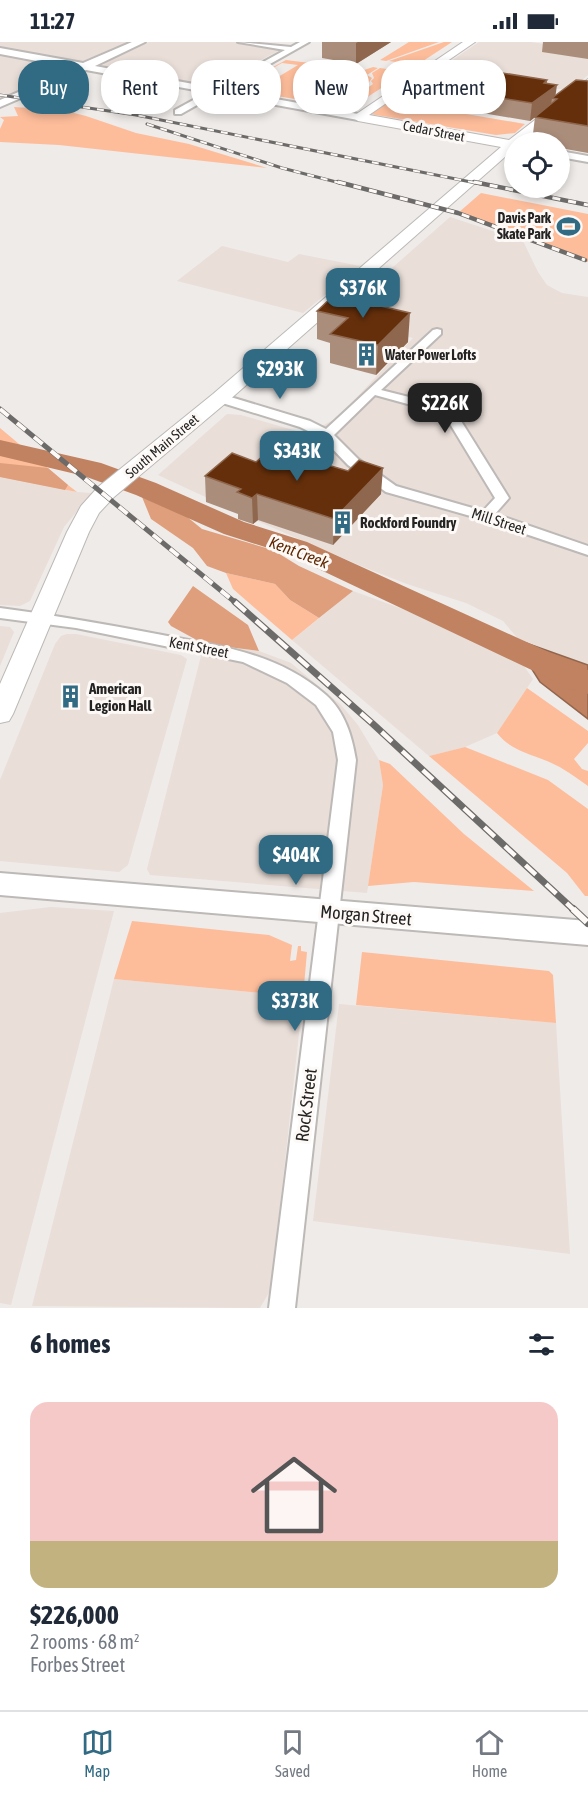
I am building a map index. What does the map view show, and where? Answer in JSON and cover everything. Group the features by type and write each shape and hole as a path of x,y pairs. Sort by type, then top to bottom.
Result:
{"main road":[{"path":"89,64 140,42"},
{"path":"444,60 470,42"},
{"name":"Cedar Street","path":"0,51 51,60"},
{"name":"Cedar Street","path":"89,67 191,85"},
{"name":"South Main Street","path":"527,132 569,93 588,83"},
{"path":"0,104 18,96"},
{"name":"Cedar Street","path":"281,102 504,143"},
{"path":"358,117 381,102"},
{"path":"465,137 496,150 498,158"},
{"name":"South Main Street","path":"0,714 89,511 111,488 220,398 504,153"},
{"name":"Morgan Street","path":"0,884 588,933"}],"street":[{"path":"242,42 292,49"},
{"path":"272,60 305,42"},
{"path":"570,156 588,159"},
{"path":"327,435 437,332"},
{"path":"372,391 449,411 502,498 486,516"},
{"name":"Mill Street","path":"220,398 305,424 327,435 353,462 391,489 486,516 588,551"},
{"name":"Kent Street","path":"0,613 41,618 247,657 293,679 322,701 342,731 347,760"},
{"name":"Rock Street","path":"282,1308 347,760"}],"shaded area":[{"path":"0,42 129,42 86,60 69,60 0,49"},
{"path":"149,42 235,42 280,50 261,60 191,60 191,82 179,80 179,60 108,60"},
{"path":"409,42 439,42 389,60 380,60"},
{"path":"444,42 452,42 425,60 392,60"},
{"path":"479,42 530,42 588,50 588,75 572,89 559,89 506,81 506,60 453,60"},
{"path":"0,54 33,60 18,60 18,93 14,95 0,93"},
{"path":"286,60 293,61 293,64 281,63"},
{"path":"373,67 378,68 369,74 369,68"},
{"path":"293,68 293,99 281,97 281,75"},
{"path":"380,68 381,68 381,88 369,96 369,87 373,84 371,81 374,78 372,73"},
{"path":"14,107 18,107 18,114 78,114 136,133 189,144 267,168 59,145 0,142 0,129 4,120 0,117 18,116"},
{"path":"381,107 381,114 466,114 525,124 516,132 496,135 370,114"},
{"path":"481,193 588,214 588,262 458,213"},
{"path":"450,217 523,241 547,285 562,293 588,297 588,665 520,641 503,621 466,603 366,568 158,475 227,414 241,415 307,434 337,418 413,338 335,318"},
{"path":"222,246 288,262 299,254 360,266 303,313 177,281"},
{"path":"0,428 68,485 77,492 0,477"},
{"path":"0,463 48,468 68,485 65,490 0,477"},
{"path":"0,477 92,493 64,527 30,601 20,606 0,605"},
{"path":"142,497 186,516 202,529 273,550 299,566 353,591 319,618 290,600 275,584 226,573 207,566 193,548 151,519"},
{"path":"226,573 275,584 290,600 319,618 292,640 233,589"},
{"path":"193,586 248,625 259,651 204,644 171,626 168,622"},
{"path":"353,591 496,646 521,662 533,679 497,733 465,747 429,756 292,640"},
{"path":"0,626 10,627 14,632 0,666"},
{"path":"67,634 181,655 187,659 128,865 119,872 0,861 0,780 55,644 61,636"},
{"path":"512,638 588,665 588,719 540,682"},
{"path":"204,644 259,651 291,663 341,705 358,725 379,760 383,785 367,893 150,875 147,869"},
{"path":"527,688 588,731 588,743 574,759 582,769 588,771 588,786 558,766 514,747 497,733"},
{"path":"465,747 548,780 588,809 588,896 585,896 567,873 429,756"},
{"path":"379,760 390,764 464,834 534,891 414,882 368,886 383,785"},
{"path":"51,907 114,911 11,1305 0,1303 0,913"},
{"path":"132,921 269,935 292,945 290,961 296,960 298,946 301,946 301,951 307,952 303,997 114,979"},
{"path":"362,952 549,971 553,975 556,1023 356,1005"},
{"path":"114,979 303,997 271,1289 260,1308 32,1306"},
{"path":"339,1004 556,1023 570,1254 313,1221"}],"building":[{"path":"506,74 547,80 544,83 557,85 532,103 506,99"},
{"path":"576,80 588,81 588,126 535,117 557,99 552,98"},
{"path":"334,295 410,313 378,345 330,334 348,318 317,311"},
{"path":"232,453 256,462 265,454 303,467 311,460 348,471 359,460 383,468 334,519 257,494 252,498 237,492 241,489 205,476"}],"waterway":[{"name":"Kent Creek","path":"0,448 26,456 91,469 146,489 234,528 297,548 588,683"}],"railway":[{"path":"0,95 136,115 481,184"},
{"path":"147,124 282,168 344,184"},
{"path":"338,182 458,213 585,260"},
{"path":"474,182 588,205"},
{"path":"0,409 236,603"},
{"path":"235,602 373,724 575,911"},
{"path":"573,909 588,923"}],"place":[{"name":"Davis Park Skate Park","path":"569,226"},
{"name":"Water Power Lofts","path":"367,355"},
{"name":"Rockford Foundry","path":"342,522"},
{"name":"American Legion Hall","path":"71,697"}]}
